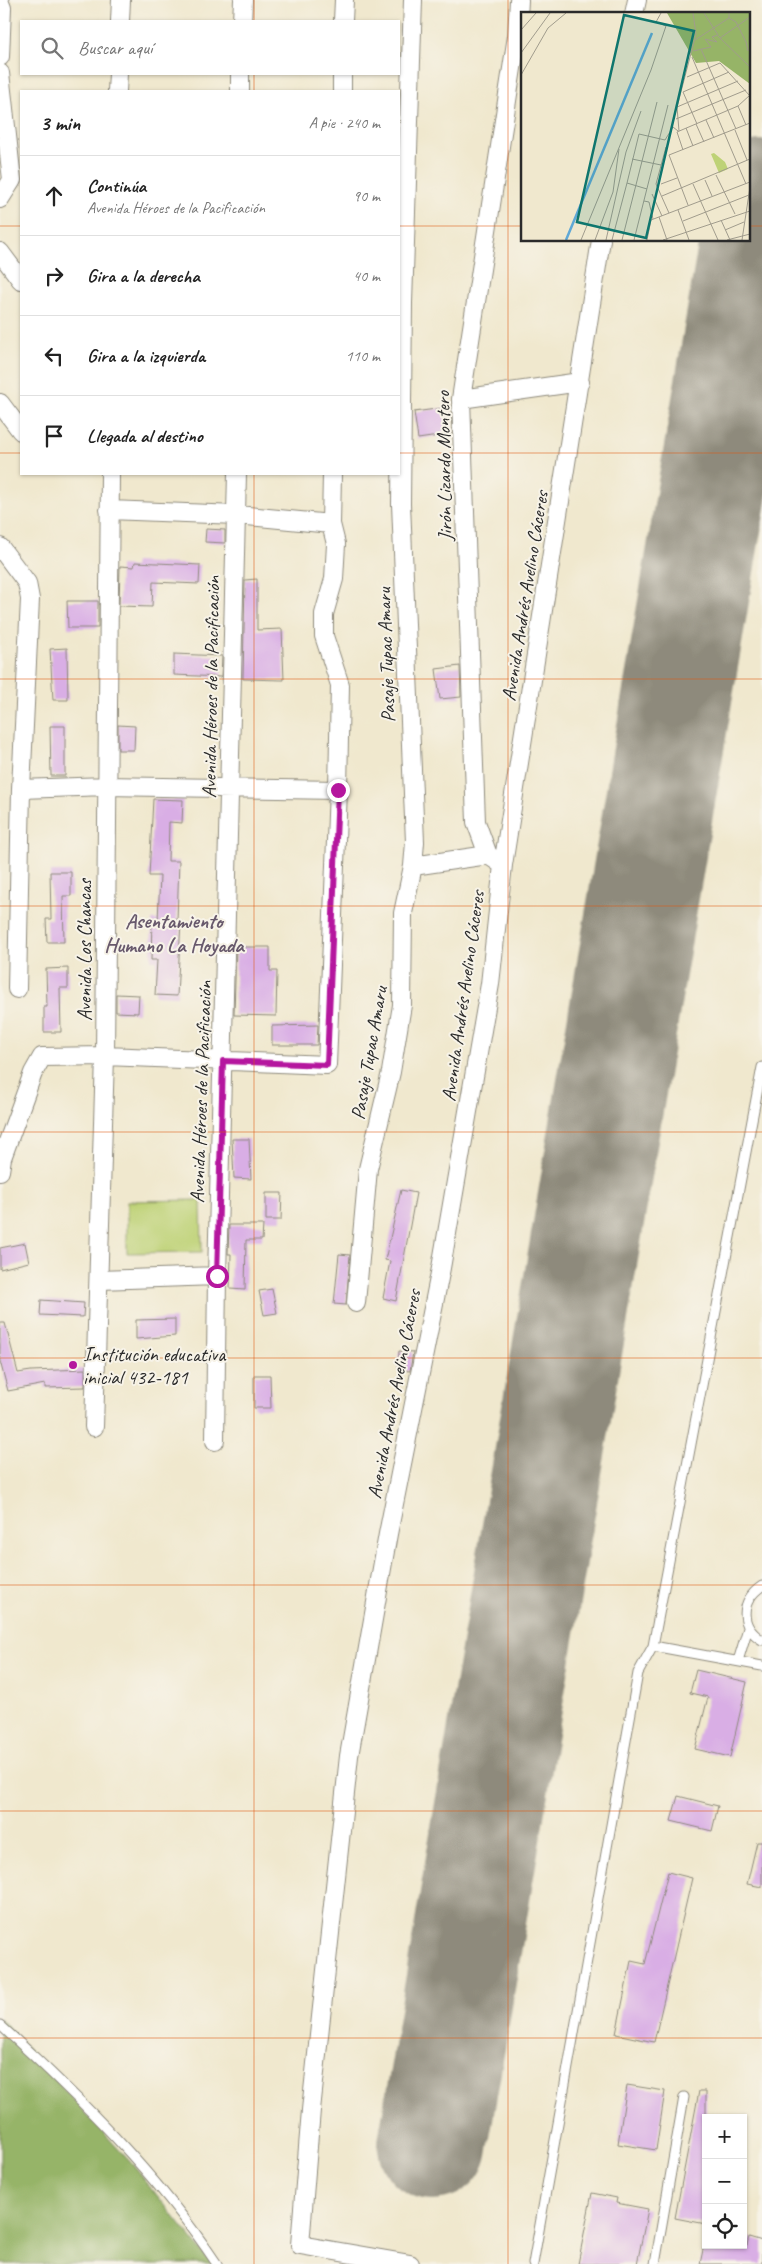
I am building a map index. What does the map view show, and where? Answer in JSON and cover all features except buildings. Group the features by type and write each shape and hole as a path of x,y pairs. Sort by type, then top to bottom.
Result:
{"street":[{"path":"120,20 121,0"},
{"path":"242,20 243,0"},
{"path":"344,0 344,20"},
{"name":"Pasaje Tupac Amaru","path":"356,1303 368,1169 391,1072 402,1005 403,913 413,866 415,842 401,504 403,303 413,0"},
{"name":"Jirón Lizardo Montero","path":"488,855 476,822 474,801 461,399 520,35 518,0"},
{"path":"0,3 2,8 0,57"},
{"path":"0,73 12,180 0,199"},
{"path":"117,90 118,75"},
{"path":"240,75 240,90"},
{"path":"342,75 342,90"},
{"name":"Avenida Andrés Avelino Cáceres","path":"410,2264 300,2245 312,2100 349,1756 388,1534 441,1268 490,984 503,865 601,241"},
{"path":"0,252 20,279"},
{"path":"461,399 580,382"},
{"path":"0,403 20,430"},
{"name":"Avenida Los Chancas","path":"94,1427 105,1056 110,475"},
{"name":"Avenida Héroes de la Pacificación","path":"215,1441 217,1276 237,475"},
{"path":"0,1171 2,1158 19,1110 33,1073 42,1058 105,1056 327,1065 338,790 340,686 324,636 324,614 334,579 336,544 331,524 332,475"},
{"path":"109,510 237,515 331,524"},
{"path":"0,547 27,583 30,599 21,789 17,989"},
{"path":"21,789 106,786 338,790"},
{"path":"413,866 488,855 503,865"},
{"path":"99,1280 217,1276"}],"lane":[{"path":"533,2264 638,1673 652,1646 762,1067"},
{"path":"738,1661 748,1628 744,1608 748,1599 762,1586"},
{"path":"748,1628 762,1640"},
{"path":"652,1646 762,1666"},
{"path":"0,2025 104,2124 198,2235 217,2264"},
{"path":"655,2264 684,2097"}],"green space":[{"path":"201,1200 202,1252 127,1253 127,1201"},
{"path":"0,2018 132,2164 212,2264 0,2264"}],"runway":[{"path":"433,2145 762,195"}],"place":[{"name":"Institución educativa inicial 432-181","path":"73,1365"}],"district":[{"name":"Asentamiento Humano La Hoyada","path":"174,933"}],"route":[{"path":"217,1276 223,1061 327,1065 338,790"}]}
